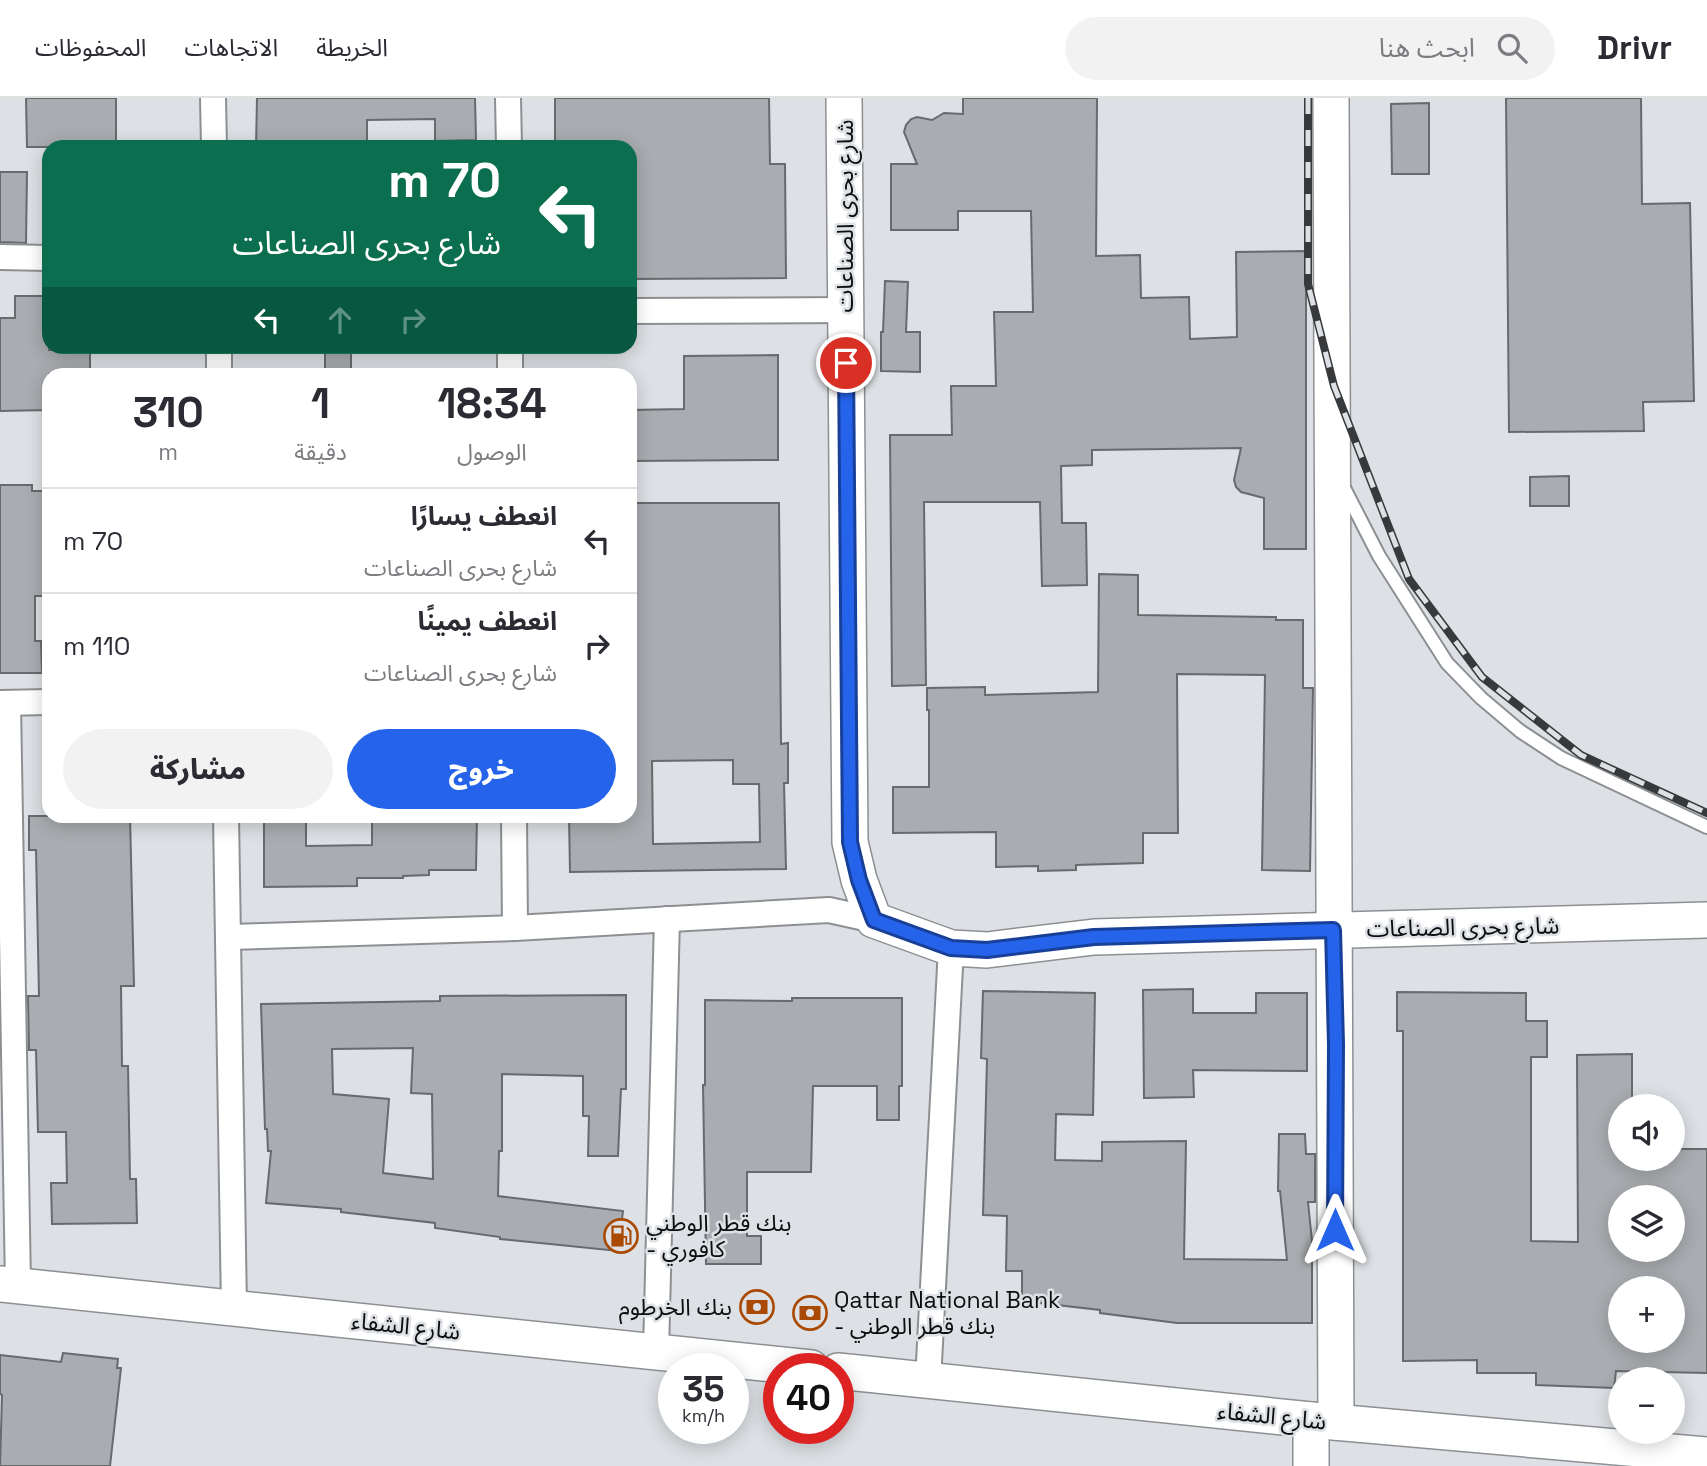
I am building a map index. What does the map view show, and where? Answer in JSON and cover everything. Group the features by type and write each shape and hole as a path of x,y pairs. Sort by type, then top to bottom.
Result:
{"street":[{"path":"214,98 214,140"},
{"path":"508,98 509,140"},
{"name":"شارع بحرى الصناعات","path":"844,98 850,842 859,880 874,920 951,948 987,950 1094,937 1707,920"},
{"path":"1311,1466 1324,1421 1336,1044 1333,930 1334,469 1331,98"},
{"path":"0,257 42,258"},
{"path":"637,311 846,310"},
{"path":"9,1285 4,703 42,702"},
{"path":"226,823 234,1309"},
{"path":"514,823 516,928"},
{"path":"229,937 516,928 829,910 874,920"},
{"path":"656,1352 667,919"},
{"path":"928,1381 951,948"},
{"name":"شارع الشفاء","path":"9,1285 763,1363"},
{"name":"شارع الشفاء","path":"854,1373 1324,1421 1707,1455"}],"lane":[{"path":"1334,469 1379,556 1427,633 1447,663 1482,698 1520,731 1561,758 1707,827"}],"building":[{"path":"26,98 116,98 116,140 42,140 42,147 27,147"},
{"path":"257,98 475,98 476,140 435,140 435,119 367,120 367,140 256,140"},
{"path":"555,98 769,98 770,164 785,164 786,278 637,279 637,140 555,140"},
{"path":"963,98 1097,98 1096,256 1140,255 1141,298 1189,297 1190,339 1237,337 1236,252 1306,251 1306,549 1264,549 1264,498 1241,492 1234,480 1241,448 1092,450 1092,465 1061,466 1062,523 1086,523 1087,585 1042,586 1040,502 924,502 926,685 892,686 890,435 952,435 951,386 996,386 994,312 1033,312 1031,211 958,211 958,230 891,230 891,164 917,164 904,132 906,125 917,117 932,120 944,113 963,114"},
{"path":"1506,98 1641,98 1642,204 1690,203 1694,401 1643,402 1644,431 1509,432"},
{"path":"1429,103 1429,174 1392,174 1391,104"},
{"path":"0,172 27,172 26,243 0,242"},
{"path":"885,281 908,282 906,332 920,332 920,372 881,371"},
{"path":"15,296 42,296 42,354 90,354 90,368 42,368 42,410 0,411 0,318 15,318"},
{"path":"325,354 351,354 351,368 325,368"},
{"path":"778,355 778,460 637,461 637,410 684,409 684,356"},
{"path":"1569,476 1569,506 1530,506 1530,477"},
{"path":"0,485 32,485 32,491 42,491 42,596 35,596 35,641 41,641 42,673 0,673"},
{"path":"637,503 779,503 781,744 788,743 788,783 784,783 786,869 570,872 569,823 637,823","holes":["733,760 733,784 759,784 760,842 653,844 652,761"]},
{"path":"1099,574 1138,575 1138,615 1276,617 1276,620 1303,620 1303,688 1313,688 1310,871 1262,870 1265,675 1177,674 1178,833 1143,833 1143,863 1076,865 1076,870 1038,871 1038,866 996,867 996,832 893,833 893,787 929,787 927,688 985,687 985,695 1098,692"},
{"path":"29,816 42,816 42,823 130,823 134,986 121,986 122,1066 128,1066 130,1179 136,1179 137,1223 52,1224 51,1183 67,1183 66,1132 38,1132 36,1050 29,1050 28,996 39,996 36,850 29,850"},
{"path":"264,823 306,823 306,846 372,845 372,823 477,823 476,870 429,870 429,875 403,878 357,878 357,886 264,887"},
{"path":"1193,989 1193,1013 1256,1013 1256,993 1307,993 1307,1071 1193,1070 1194,1097 1144,1098 1143,990"},
{"path":"983,991 1095,993 1093,1115 1056,1114 1055,1160 1102,1161 1102,1142 1186,1141 1184,1259 1287,1260 1278,1191 1279,1134 1305,1134 1306,1154 1315,1154 1315,1202 1308,1202 1312,1241 1312,1323 1177,1323 1022,1301 1022,1271 1006,1271 1007,1216 983,1215 987,1059 981,1058"},
{"path":"1397,992 1526,993 1526,1021 1547,1021 1547,1057 1531,1057 1531,1241 1578,1242 1577,1055 1632,1054 1632,1094 1608,1094 1608,1171 1685,1171 1685,1149 1707,1149 1707,1373 1685,1373 1685,1367 1608,1367 1608,1388 1536,1385 1536,1373 1477,1373 1477,1360 1403,1361 1403,1031 1397,1031"},
{"path":"626,995 626,1089 621,1089 618,1156 588,1156 589,1116 583,1116 583,1076 502,1074 502,1151 499,1151 498,1196 623,1211 618,1251 500,1239 435,1228 435,1223 341,1212 341,1209 266,1203 271,1151 268,1151 265,1129 261,1004 440,1001 440,996","holes":["413,1048 411,1093 432,1094 433,1179 383,1173 389,1099 333,1094 332,1049"]},
{"path":"792,998 902,998 902,1086 899,1086 899,1120 877,1120 877,1086 813,1086 811,1172 747,1172 747,1236 761,1236 761,1264 706,1264 703,1085 705,1000 792,1001"},
{"path":"63,1353 118,1359 117,1368 121,1368 110,1466 0,1466 0,1355 61,1362"}],"railway":[{"path":"1308,98 1308,284 1334,386 1409,579 1482,677 1581,755 1707,813"}],"place":[{"name":"بنك قطر الوطني - كافوري","path":"621,1236"},
{"name":"بنك الخرطوم","path":"757,1307"},
{"name":"Qattar National Bank - بنك قطر الوطني","path":"810,1313"}],"route":[{"path":"846,363 850,842 859,880 874,920 951,948 987,950 1094,937 1333,930 1336,1044 1335,1230"}]}
